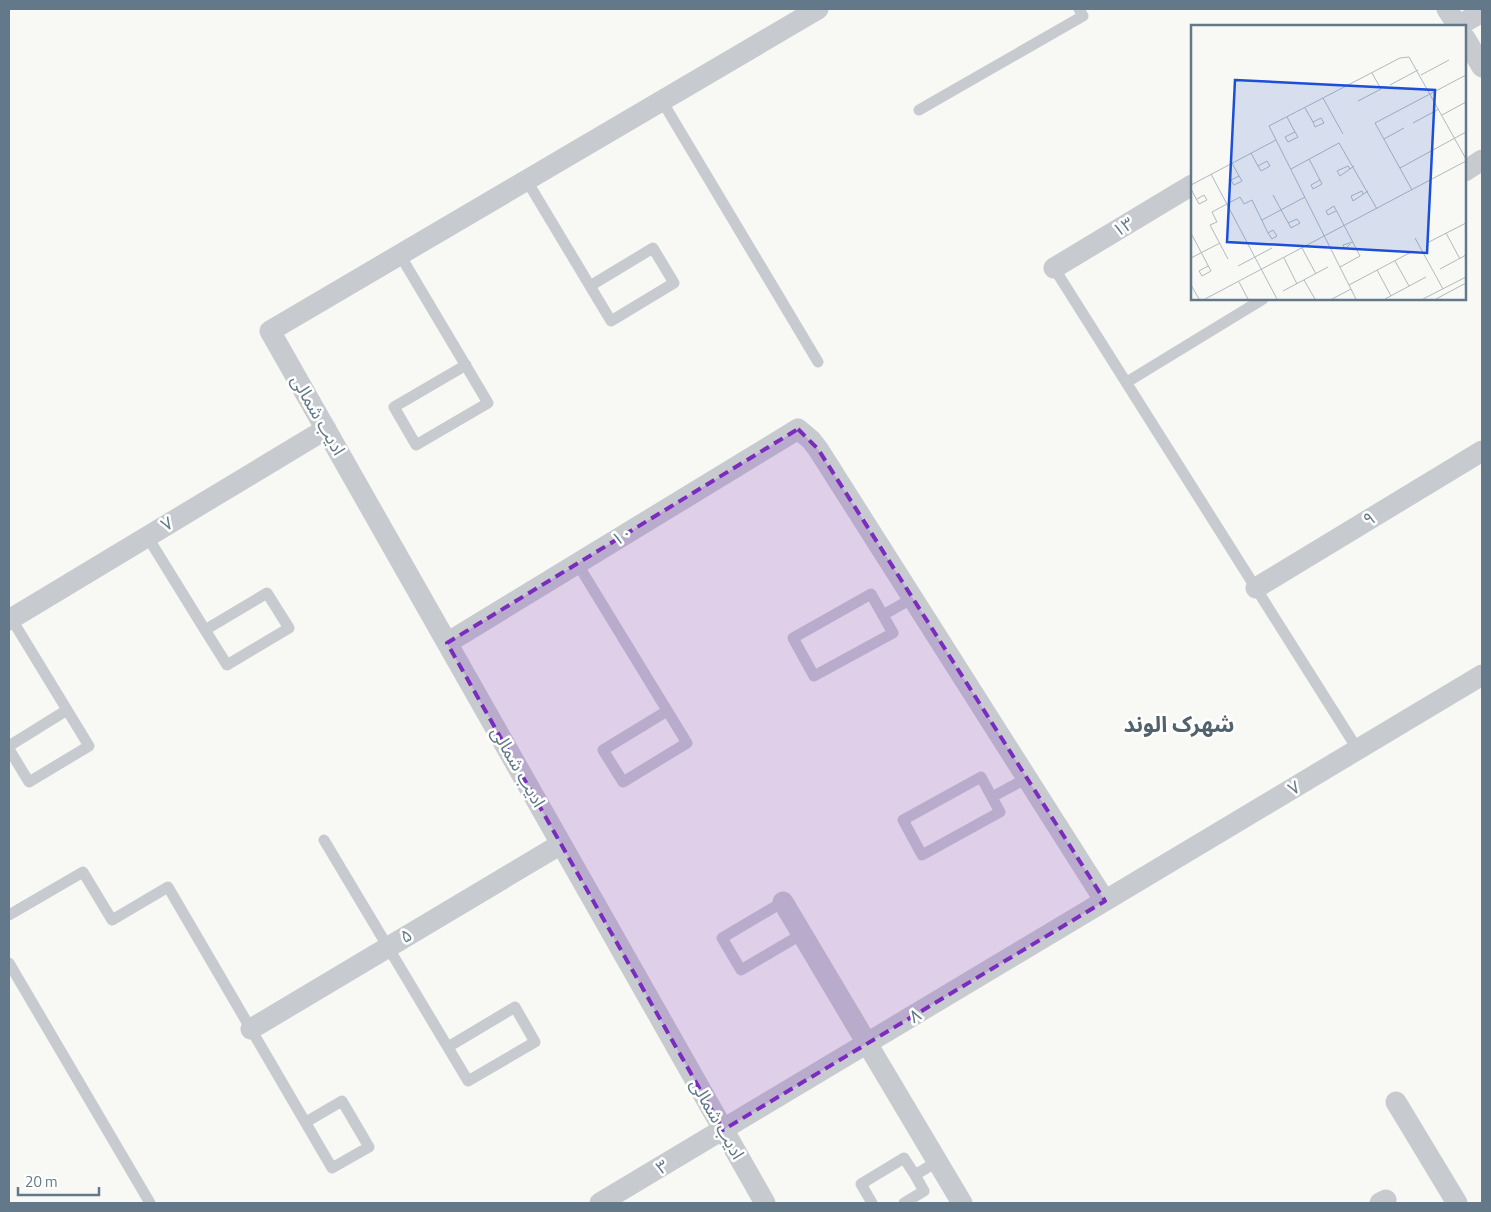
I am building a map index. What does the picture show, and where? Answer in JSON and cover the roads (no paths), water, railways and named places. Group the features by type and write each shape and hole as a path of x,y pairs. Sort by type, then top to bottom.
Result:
{"street":[{"path":"400,255 818,9"},
{"path":"1447,9 1457,25"},
{"path":"1460,25 1482,12"},
{"path":"1466,40 1482,67"},
{"path":"1466,170 1482,160"},
{"name":"۱۳","path":"1054,268 1191,186"},
{"name":"ادیب شمالی","path":"400,255 270,331 765,1203"},
{"name":"۷","path":"10,619 326,429"},
{"name":"۱۰","path":"447,643 798,429 818,449 913,598"},
{"name":"۹","path":"1256,588 1482,451"},
{"path":"913,598 1105,901"},
{"name":"۷","path":"1105,901 1482,675"},
{"name":"۵","path":"251,1029 561,844"},
{"name":"۸","path":"723,1130 868,1045 1105,901"},
{"path":"783,902 962,1203"},
{"path":"1396,1102 1457,1203"},
{"name":"۳","path":"600,1203 723,1130"}],"lane":[{"path":"919,110 1083,16 1079,9"},
{"path":"662,101 818,362"},
{"path":"528,180 590,286 611,321 674,283 653,248 590,286"},
{"path":"400,255 466,365 488,402 416,445 394,407 466,365"},
{"path":"1054,268 1358,750"},
{"path":"1127,382 1261,300"},
{"path":"147,536 226,665 288,628 267,593 205,630"},
{"path":"577,563 687,743 623,782 603,750 667,711"},
{"path":"871,594 883,615 893,633 814,676 793,638 871,594"},
{"path":"883,615 913,598"},
{"path":"10,619 67,710 89,746 29,782 9,747 67,710"},
{"path":"981,777 992,797 1000,812 922,855 902,820 981,777"},
{"path":"992,797 1027,778"},
{"path":"324,840 468,1081 535,1042 515,1007 448,1047"},
{"path":"9,915 84,872 112,920 168,887 332,1168 369,1147 342,1101 306,1122"},
{"path":"783,902 722,938 741,970 802,934"},
{"path":"9,963 150,1203"},
{"path":"872,1203 861,1184 904,1158 924,1191 904,1203"},
{"path":"915,1175 938,1161"}],"district":[{"name":"شهرک الوند","path":"1179,724"}]}
